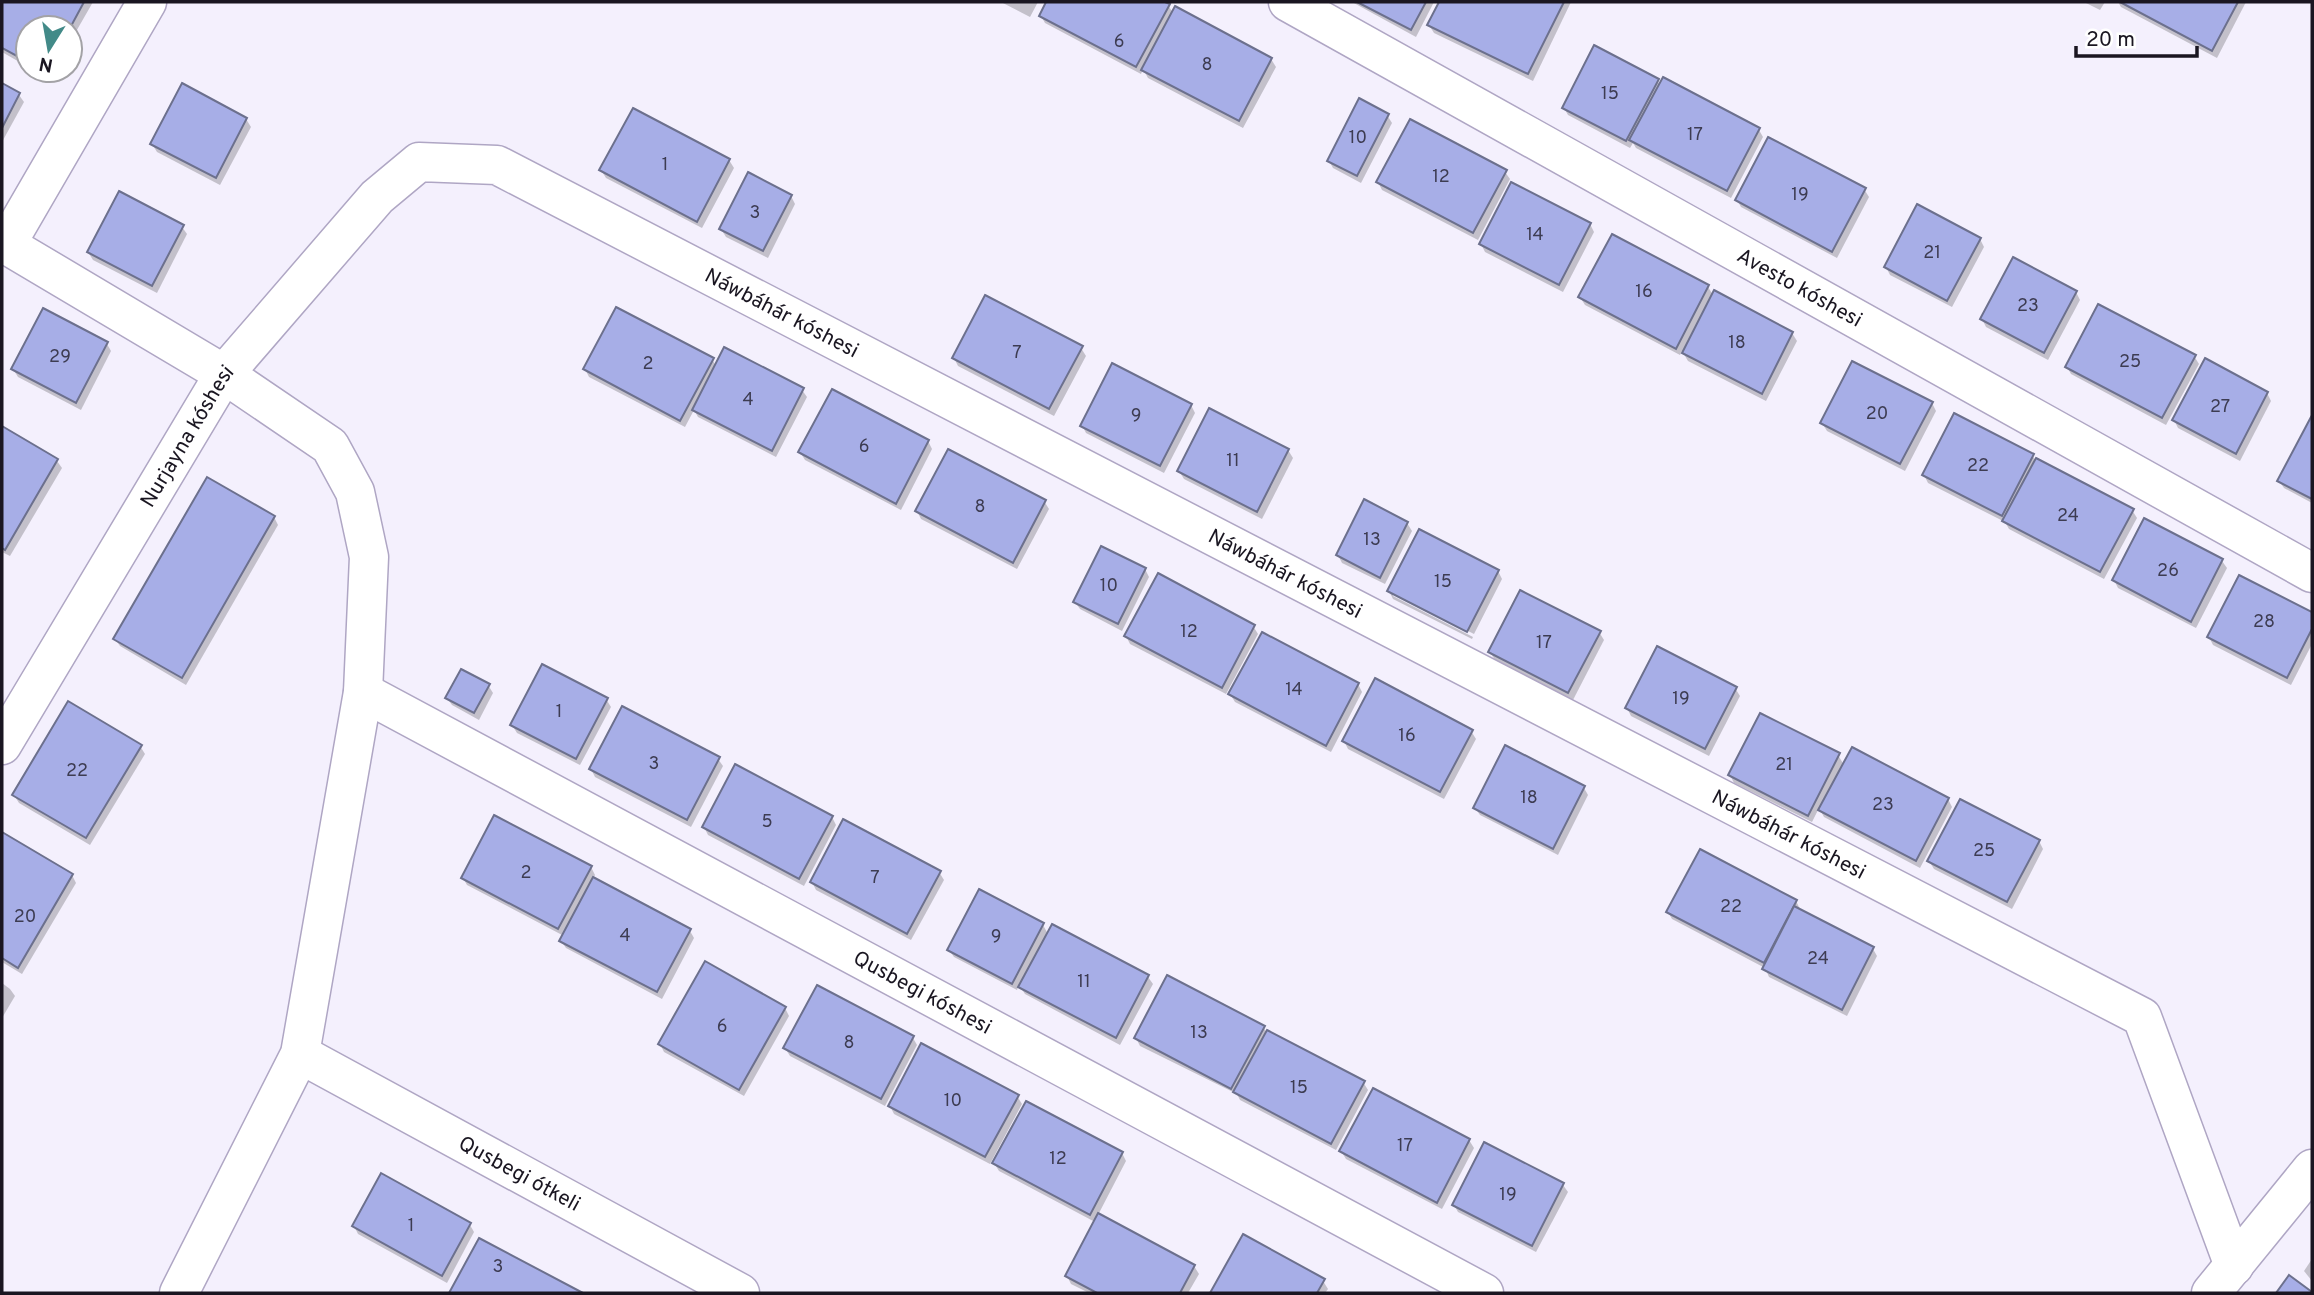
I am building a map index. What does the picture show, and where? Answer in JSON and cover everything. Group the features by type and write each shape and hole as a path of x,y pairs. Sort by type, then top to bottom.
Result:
{"street":[{"path":"147,2 4,244 224,374 330,446 355,492 369,557 363,692 300,1054 179,1293"},
{"name":"Avesto kóshesi","path":"1288,2 2312,573"},
{"name":"Nurjayna kóshesi","path":"2,745 224,374 377,197 419,162"},
{"name":"Náwbáhár kóshesi","path":"419,162 497,165 2141,1017 2223,1280"},
{"name":"Qusbegi kóshesi","path":"363,692 1484,1293"},
{"name":"Qusbegi ótkeli","path":"300,1054 740,1293"},
{"path":"2223,1280 2312,1169"}],"building":[{"path":"2,2 84,2 78,14 14,14 14,54 2,48"},
{"path":"1046,2 1170,4 1136,67 1039,16"},
{"path":"1357,2 1426,2 1411,30"},
{"path":"1439,2 1564,2 1528,74 1427,25"},
{"path":"2120,2 2238,2 2212,51"},
{"path":"1175,6 1272,58 1239,121 1141,70"},
{"path":"1594,45 1659,79 1626,141 1562,108"},
{"path":"1663,77 1760,128 1727,191 1629,140"},
{"path":"2,83 20,93 2,128"},
{"path":"182,83 247,118 216,178 150,144"},
{"path":"1359,98 1389,114 1357,176 1327,161"},
{"path":"633,108 730,159 697,222 599,170"},
{"path":"1410,119 1507,170 1473,233 1376,182"},
{"path":"1768,137 1866,188 1832,252 1735,200"},
{"path":"748,172 792,195 763,251 719,229"},
{"path":"1511,182 1591,223 1559,285 1479,244"},
{"path":"119,191 184,225 152,286 87,252"},
{"path":"1917,204 1981,238 1947,301 1884,267"},
{"path":"1612,234 1709,285 1676,349 1578,297"},
{"path":"2013,257 2077,291 2044,353 1980,319"},
{"path":"1714,290 1793,332 1762,394 1682,353"},
{"path":"985,295 1083,346 1049,409 952,358"},
{"path":"2098,304 2196,355 2162,418 2065,367"},
{"path":"616,307 714,358 680,421 583,369"},
{"path":"43,308 108,342 76,403 11,369"},
{"path":"724,347 804,388 772,451 692,410"},
{"path":"2205,358 2268,392 2236,454 2172,420"},
{"path":"1852,361 1933,402 1900,464 1820,423"},
{"path":"1112,363 1192,404 1160,466 1080,426"},
{"path":"832,389 929,440 896,504 798,452"},
{"path":"1209,408 1289,449 1257,512 1177,471"},
{"path":"1954,413 2034,454 2002,516 1922,475"},
{"path":"2312,418 2312,499 2277,481"},
{"path":"2,426 58,459 5,550 2,548"},
{"path":"948,449 1046,500 1013,563 915,511"},
{"path":"2036,458 2134,509 2100,572 2002,521"},
{"path":"207,477 275,516 182,678 113,639"},
{"path":"1364,499 1408,522 1380,578 1336,555"},
{"path":"2144,518 2223,559 2191,622 2112,580"},
{"path":"1419,529 1499,570 1467,632 1387,591"},
{"path":"1101,546 1146,568 1118,624 1073,602"},
{"path":"1158,573 1255,625 1222,688 1124,636"},
{"path":"2239,575 2312,612 2312,629 2287,678 2207,637"},
{"path":"1520,590 1601,631 1568,693 1488,652"},
{"path":"1262,632 1359,683 1326,746 1228,694"},
{"path":"1657,646 1737,687 1705,749 1625,708"},
{"path":"542,664 608,698 576,759 510,725"},
{"path":"461,669 490,684 474,713 445,698"},
{"path":"1375,678 1473,730 1440,792 1342,741"},
{"path":"68,701 142,745 86,838 12,795"},
{"path":"622,706 720,757 687,820 589,769"},
{"path":"1760,713 1840,753 1808,816 1728,775"},
{"path":"1505,745 1585,786 1553,849 1473,808"},
{"path":"1852,747 1949,798 1916,861 1818,810"},
{"path":"735,764 833,816 799,879 702,827"},
{"path":"1960,799 2040,840 2007,902 1927,861"},
{"path":"494,815 592,866 558,929 461,878"},
{"path":"843,819 941,871 907,934 810,882"},
{"path":"2,832 73,874 18,968 2,958"},
{"path":"1700,849 1797,900 1764,963 1666,912"},
{"path":"593,877 691,929 657,992 559,941"},
{"path":"979,889 1044,923 1012,984 947,950"},
{"path":"1794,906 1874,947 1842,1010 1762,969"},
{"path":"1052,924 1149,975 1116,1038 1018,987"},
{"path":"705,961 786,1007 739,1090 658,1044"},
{"path":"1167,975 1265,1026 1231,1089 1134,1038"},
{"path":"817,985 914,1036 881,1099 783,1048"},
{"path":"1267,1030 1365,1081 1331,1144 1233,1092"},
{"path":"921,1043 1019,1095 985,1157 888,1106"},
{"path":"1373,1088 1470,1139 1437,1203 1339,1151"},
{"path":"1026,1101 1123,1152 1090,1215 992,1163"},
{"path":"1484,1142 1564,1183 1532,1246 1452,1205"},
{"path":"381,1173 471,1223 442,1276 352,1226"},
{"path":"1098,1213 1195,1265 1180,1293 1097,1293 1065,1276"},
{"path":"1243,1234 1325,1279 1317,1293 1210,1293"},
{"path":"479,1238 583,1293 449,1293"},
{"path":"2289,1275 2312,1292 2312,1293 2276,1293"}]}
